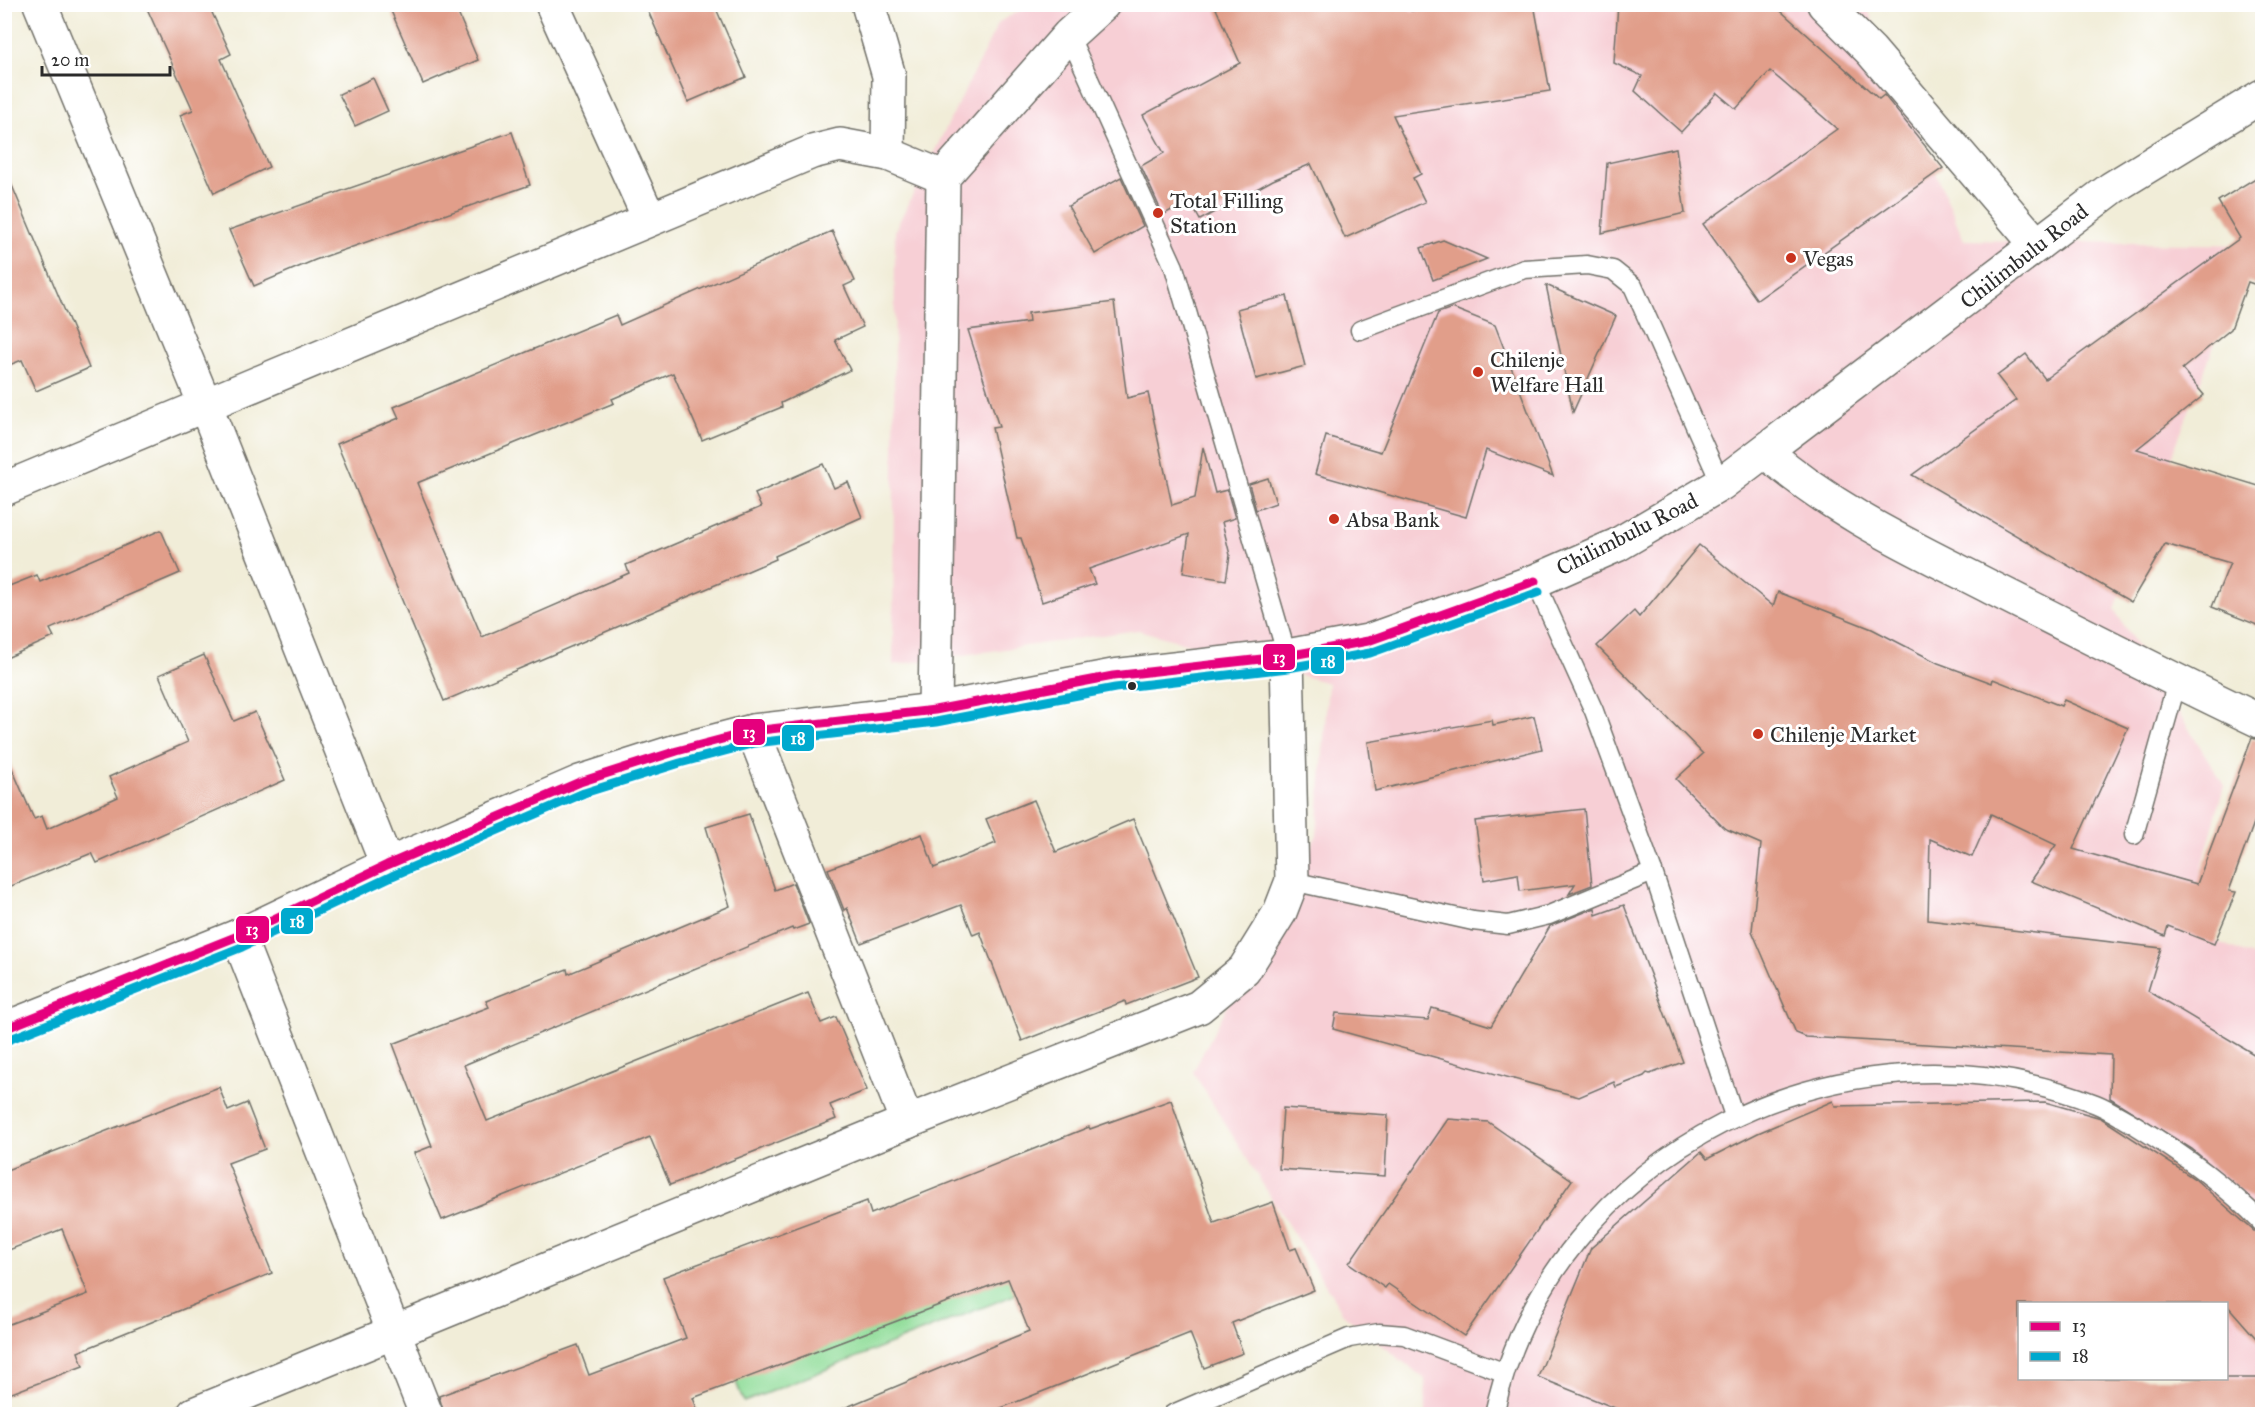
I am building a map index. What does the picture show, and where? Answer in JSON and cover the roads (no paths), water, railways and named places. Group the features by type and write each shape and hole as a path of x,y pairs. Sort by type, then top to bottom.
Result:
{"street":[{"path":"40,4 206,407 387,866"},
{"path":"552,4 649,218"},
{"path":"868,4 889,76 888,154"},
{"path":"934,710 943,177 1069,34 1103,4"},
{"path":"1824,4 1871,51 2037,245"},
{"name":"Chilimbulu Road","path":"4,1029 238,936 387,866 580,782 676,751 753,731 934,710 1113,676 1287,656 1368,641 1535,581 1617,545 1721,484 2112,188 2262,96"},
{"path":"4,489 206,407 649,218 812,152 840,145 888,154 943,177"},
{"path":"1766,452 1800,482 1857,519 2262,722"},
{"path":"194,1414 392,1335 907,1122 1199,1007 1244,970 1280,912 1292,881 1287,656"},
{"path":"753,731 907,1122"},
{"path":"238,936 392,1335 426,1414"}],"lane":[{"path":"1069,34 1174,267 1287,656"},
{"path":"1360,330 1524,269 1587,265 1612,270 1633,286 1721,484"},
{"path":"1535,581 1593,711 1653,872 1734,1116"},
{"path":"2134,835 2177,681"},
{"path":"1292,881 1473,921 1508,925 1549,915 1653,872"},
{"path":"1494,1414 1503,1372 1540,1293 1593,1221 1659,1162 1734,1116 1805,1089 1879,1074 1955,1072 2030,1083 2098,1104 2167,1145 2222,1184 2262,1223"},
{"path":"1173,1414 1349,1338 1378,1333 1404,1335 1503,1372"}],"place":[{"name":"Total Filling Station","path":"1158,213"},
{"name":"Vegas","path":"1791,258"},
{"name":"Chilenje Welfare Hall","path":"1478,372"},
{"name":"Absa Bank","path":"1334,519"},
{"name":"Chilenje Market","path":"1758,734"}]}
